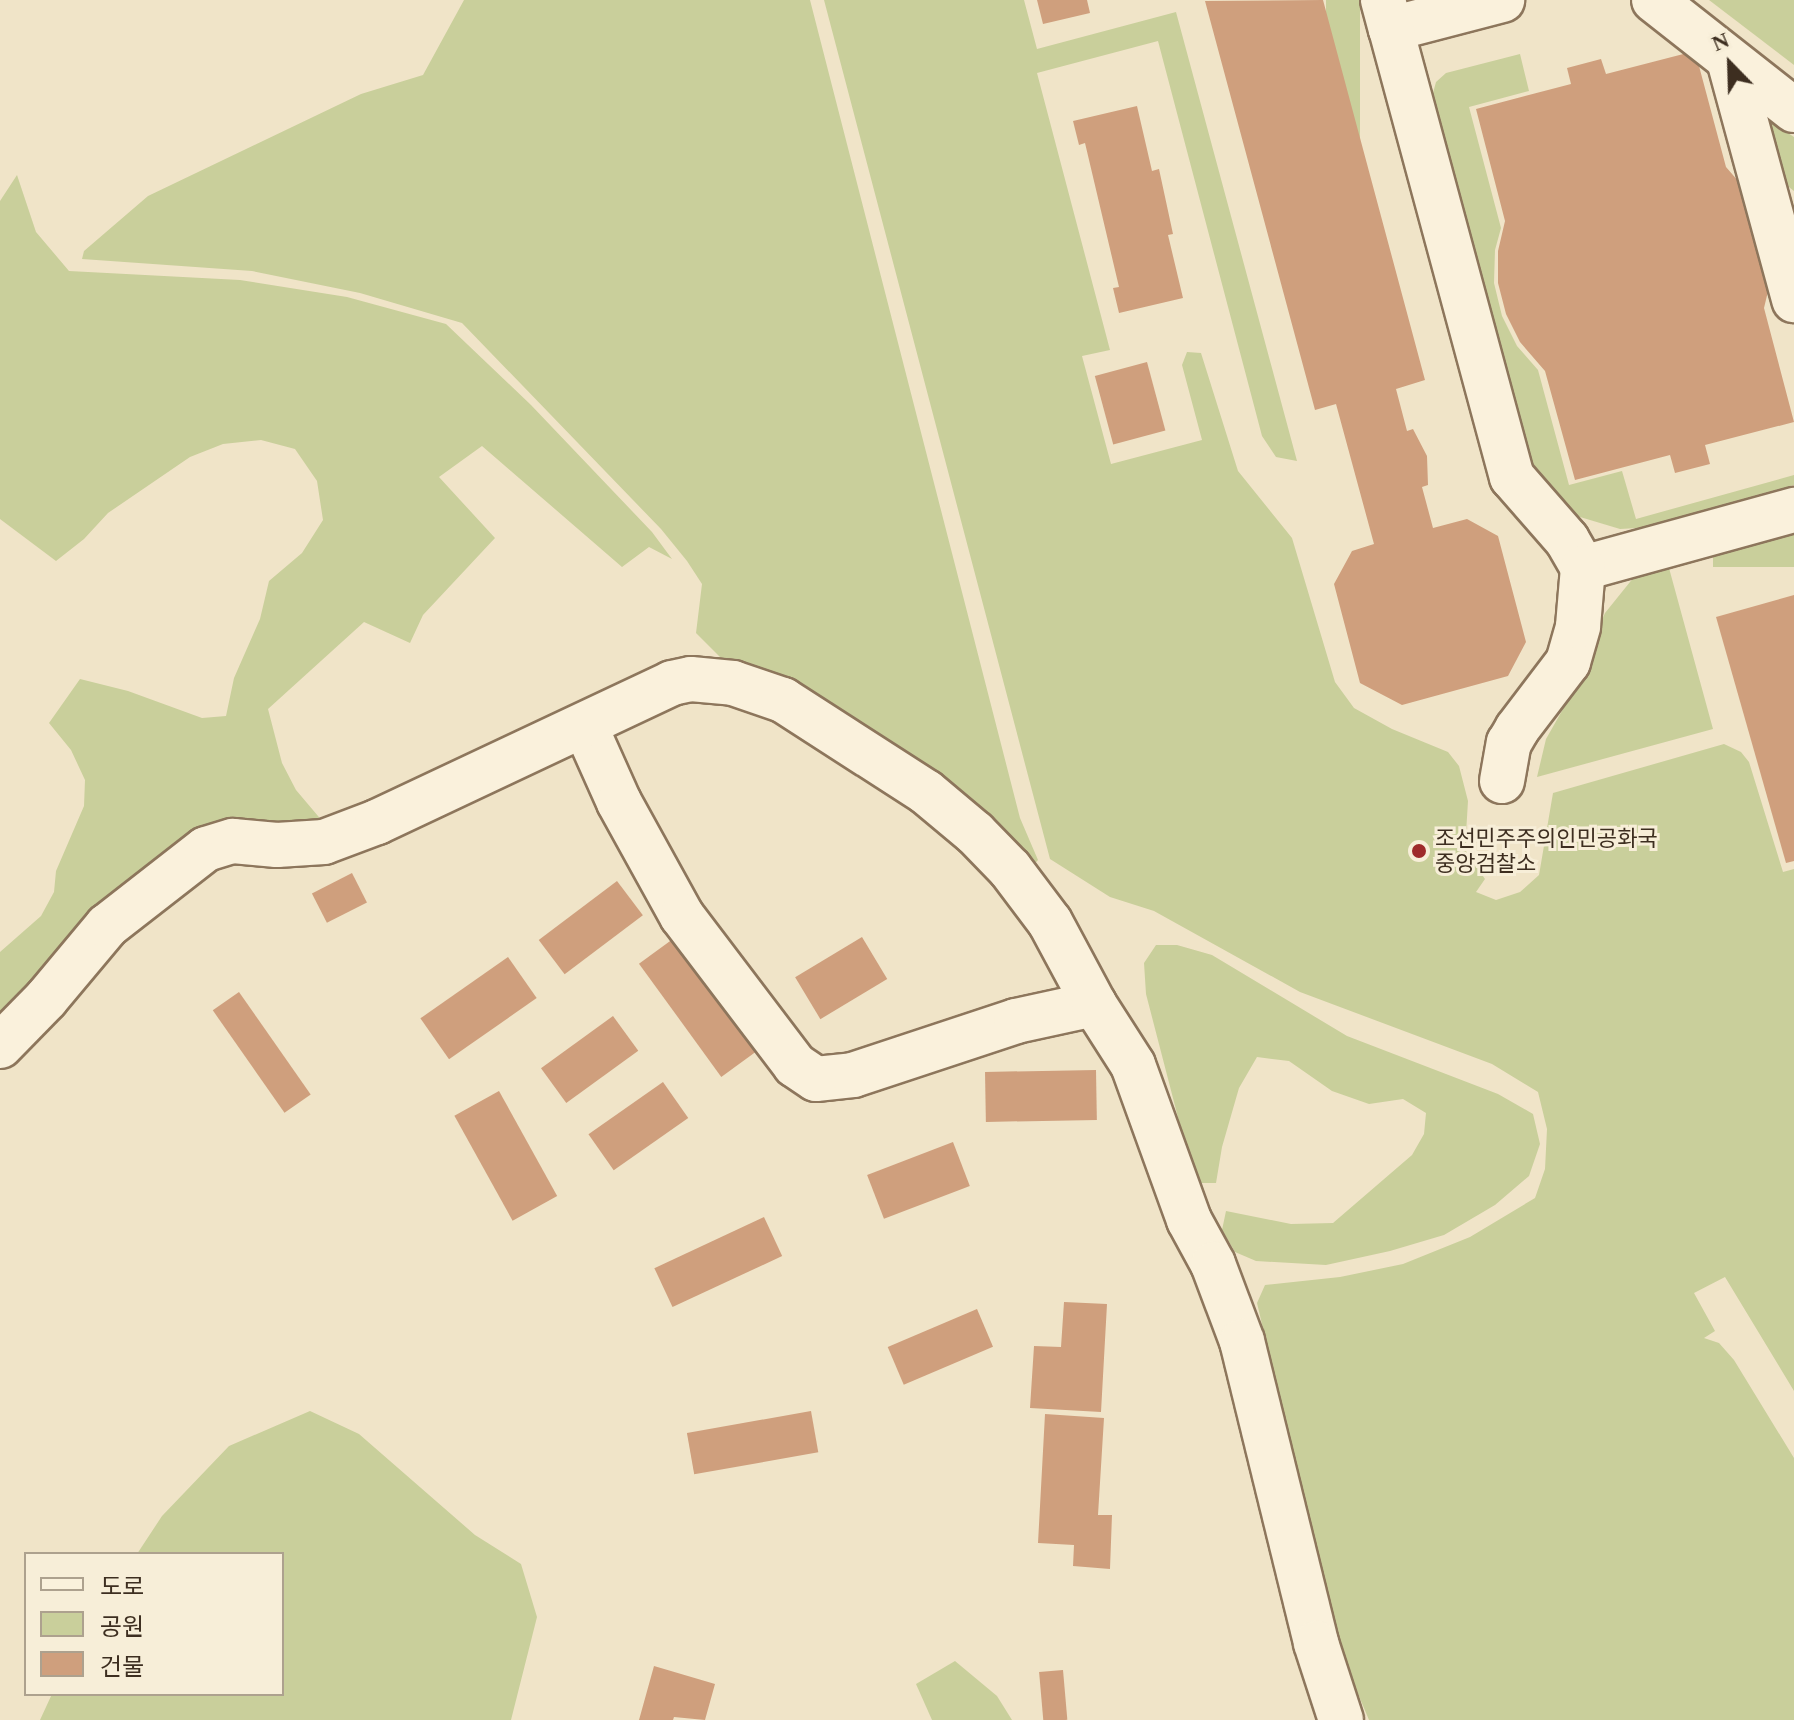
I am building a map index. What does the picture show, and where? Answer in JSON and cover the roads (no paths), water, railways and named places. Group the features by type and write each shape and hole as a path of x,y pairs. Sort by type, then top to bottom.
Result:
{"street":[{"path":"1502,0 1387,15 1512,477 1567,540 1583,568 1578,626 1568,662 1509,743 1502,781"},
{"path":"1654,0 1794,110"},
{"path":"1729,60 1794,300"},
{"path":"1583,568 1794,510"},
{"path":"0,1046 46,999 107,926 206,849 233,841 277,845 324,842 377,822 672,683 691,679 733,683 783,700 926,792 975,833 1010,869 1050,922 1094,1004 1133,1065 1189,1220 1213,1264 1242,1341 1316,1643 1341,1720"},
{"path":"585,726 619,802 682,916 795,1065 816,1079 853,1075 1016,1021 1094,1004"}],"place":[{"name":"조선민주주의인민공화국 중앙검찰소","path":"1419,851"}]}
